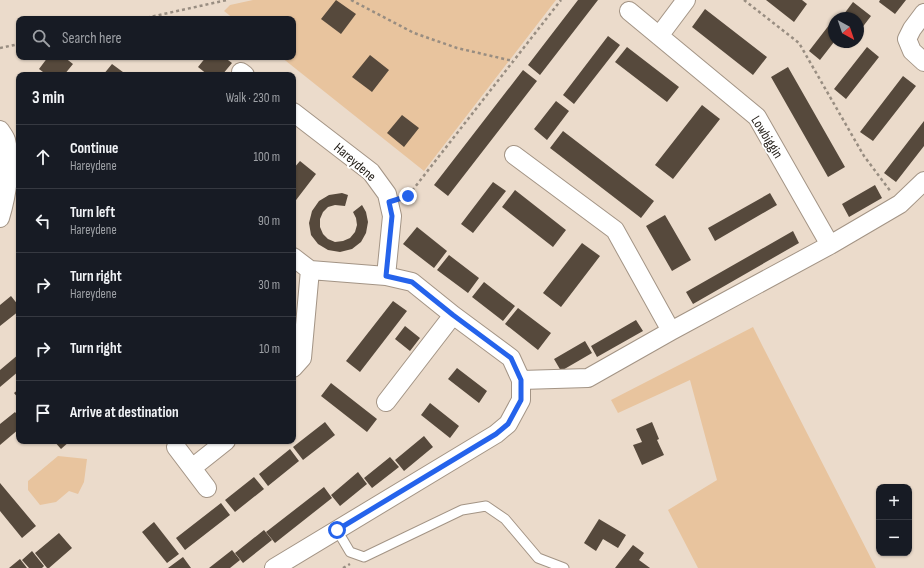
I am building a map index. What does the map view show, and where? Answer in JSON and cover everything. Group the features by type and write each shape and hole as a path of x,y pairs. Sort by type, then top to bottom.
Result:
{"street":[{"path":"659,36 686,0"},
{"name":"Lowbiggin","path":"629,11 757,117 830,245"},
{"path":"924,13 912,28 908,39 912,51 924,62"},
{"name":"Hareydene","path":"296,114 371,172 387,194 392,216 386,276"},
{"path":"0,218 9,164 8,134"},
{"path":"514,155 615,230 671,331"},
{"path":"521,380 588,378 671,331 830,245 900,204 924,181"},
{"path":"274,568 496,434 508,424 521,400 521,380 511,358 453,315 412,282 386,276 310,270 296,259"},
{"path":"296,365 302,358 310,270"},
{"path":"386,402 453,315"},
{"path":"192,468 222,444"},
{"path":"176,447 208,488"}],"lane":[{"path":"337,530 350,552 364,557 462,510 486,506 505,518 538,558 564,568"}],"path":[{"path":"155,16 227,0"},
{"path":"351,0 414,33 457,48 513,61"},
{"path":"389,202 408,196 561,0"},
{"path":"744,0 799,43 864,156 900,204"},
{"path":"0,48 16,45"}],"shaded area":[{"path":"253,0 556,0 424,171 285,60 296,60 296,16 230,16 224,11 230,5"},
{"path":"753,327 876,568 698,568 668,510 717,480 690,380 618,413 611,400"},
{"path":"58,456 87,459 84,482 78,494 69,491 56,502 40,505 28,490 28,481"}],"building":[{"path":"336,0 356,14 341,34 321,19"},
{"path":"578,0 598,0 540,75 528,65"},
{"path":"766,0 802,0 807,4 794,22"},
{"path":"880,0 906,0 895,14 879,2"},
{"path":"853,2 871,16 864,25 864,12 846,12"},
{"path":"705,9 767,57 753,75 692,27"},
{"path":"828,26 828,48 829,48 820,60 809,51"},
{"path":"608,36 620,45 574,104 563,95"},
{"path":"627,47 679,87 667,102 615,62"},
{"path":"867,47 879,57 846,99 834,89"},
{"path":"370,55 389,70 372,92 352,77"},
{"path":"46,60 68,60 73,64 66,72 43,72 39,69"},
{"path":"204,60 228,60 232,63 224,72 204,72 198,67"},
{"path":"112,64 123,72 105,72"},
{"path":"788,67 845,167 828,177 771,77"},
{"path":"523,70 537,81 448,196 434,185"},
{"path":"903,76 916,86 873,141 860,132"},
{"path":"556,101 569,111 547,140 534,129"},
{"path":"702,105 720,119 673,179 655,165"},
{"path":"402,115 419,128 404,147 387,133"},
{"path":"924,121 924,146 896,182 884,173"},
{"path":"563,131 654,201 641,218 550,148"},
{"path":"300,161 316,174 296,200 296,166"},
{"path":"493,182 506,191 473,233 461,224"},
{"path":"875,185 882,198 849,217 842,204"},
{"path":"515,190 566,230 553,247 502,207"},
{"path":"342,193 348,195 345,206 335,205 328,207 323,212 320,219 320,227 323,234 328,239 335,242 350,238 355,232 357,225 353,212 362,205 366,212 368,222 366,233 361,242 352,249 340,252 328,250 318,244 311,235 309,223 312,211 319,201 329,195"},
{"path":"770,193 777,205 715,241 708,228"},
{"path":"665,215 691,260 672,271 646,226"},
{"path":"417,227 447,251 434,268 403,244"},
{"path":"793,231 799,243 693,304 686,292"},
{"path":"582,243 600,256 561,307 543,293"},
{"path":"449,255 479,278 468,293 437,270"},
{"path":"484,282 515,306 503,321 472,297"},
{"path":"11,296 16,302 16,313 0,326 0,305"},
{"path":"393,301 407,311 360,372 346,361"},
{"path":"518,308 551,333 538,350 505,324"},
{"path":"636,320 643,331 597,357 591,346"},
{"path":"405,326 420,338 410,351 395,339"},
{"path":"585,341 592,353 561,371 554,359"},
{"path":"16,357 16,374 0,387 0,370"},
{"path":"457,368 487,391 479,403 448,379"},
{"path":"331,383 377,419 367,432 321,396"},
{"path":"430,403 459,426 450,438 421,415"},
{"path":"15,412 16,413 16,432 0,445 0,424"},
{"path":"325,422 335,435 303,460 293,447"},
{"path":"652,422 659,439 657,440 664,455 642,465 633,445 642,442 636,429"},
{"path":"424,436 433,447 404,471 395,460"},
{"path":"57,444 67,444 61,449"},
{"path":"290,449 299,461 268,486 259,474"},
{"path":"390,457 399,467 372,488 364,478"},
{"path":"358,472 367,484 340,506 331,495"},
{"path":"254,477 264,489 235,512 225,500"},
{"path":"0,483 36,526 22,538 0,511"},
{"path":"324,487 332,498 275,543 266,532"},
{"path":"221,503 230,515 185,550 176,538"},
{"path":"599,519 626,535 618,548 603,539 596,551 584,543"},
{"path":"154,522 179,554 167,563 142,532"},
{"path":"264,530 272,540 243,563 235,553"},
{"path":"59,533 72,548 49,568 47,568 35,553"},
{"path":"633,545 644,553 639,560 650,568 615,568"},
{"path":"232,550 240,560 230,568 209,568"},
{"path":"32,551 44,566 42,568 29,568 22,560"},
{"path":"183,557 191,568 168,568"},
{"path":"20,559 27,568 9,568"}],"route":[{"path":"337,530 496,434 508,424 521,400 521,380 511,358 453,315 412,282 386,276 392,216 389,202 408,196"}]}
